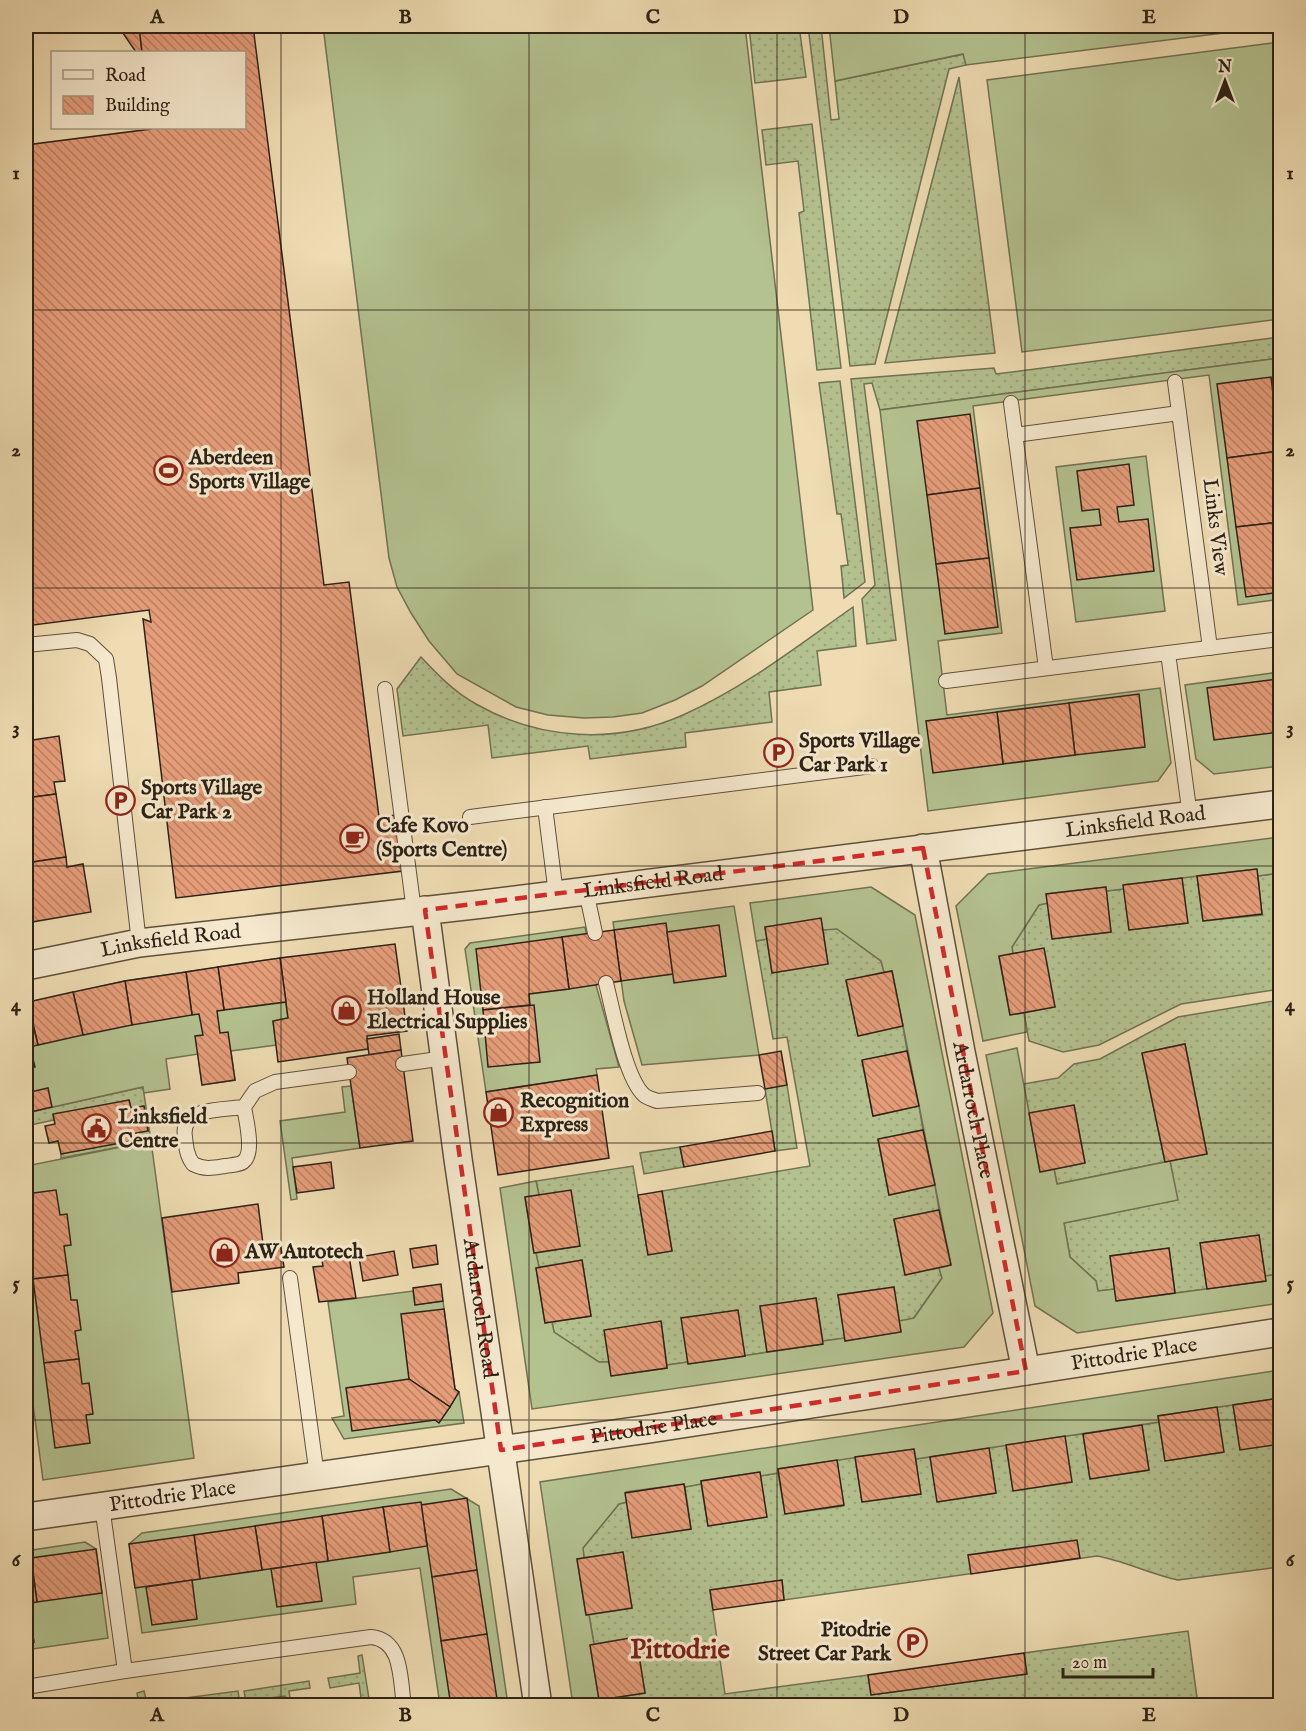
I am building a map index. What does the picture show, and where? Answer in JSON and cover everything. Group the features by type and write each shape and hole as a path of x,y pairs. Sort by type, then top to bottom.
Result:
{"street":[{"name":"Linksfield Road","path":"26,966 139,943 586,891 1281,804"},
{"name":"Ardarroch Place","path":"923,848 963,1064 1026,1371"},
{"name":"Ardarroch Road","path":"420,911 445,1058 538,1706"},
{"name":"Pittodrie Place","path":"26,1517 501,1450 1281,1332"}],"lane":[{"name":"Links View","path":"1175,382 1210,648"},
{"path":"1011,403 1046,668"},
{"path":"1015,435 1179,413"},
{"path":"946,681 1281,639"},
{"path":"26,645 77,640 90,644 106,659 139,943"},
{"path":"1168,653 1190,816"},
{"path":"385,688 420,911"},
{"path":"470,817 872,766"},
{"path":"545,807 556,894"},
{"path":"586,891 595,933"},
{"path":"606,983 629,1067 637,1086 645,1096 657,1101 672,1101 758,1093"},
{"path":"403,1064 445,1058"},
{"path":"244,1107 199,1113 187,1120 184,1132 188,1154 194,1164 208,1169 237,1164 247,1158 250,1146 244,1107 255,1091 275,1082 349,1072"},
{"path":"290,1278 317,1476"},
{"path":"102,1506 125,1671"},
{"path":"26,1687 358,1637 380,1638 389,1643 395,1653 404,1706"}],"highlighted area":[{"path":"923,848 1026,1371 501,1450 425,910"}],"green space":[{"path":"323,26 745,26 813,610 702,686 642,713 613,717 584,718 548,715 516,707 457,674 429,641 397,587 389,558"},
{"path":"749,26 799,26 806,77 755,83"},
{"path":"808,26 821,26 831,120 839,119 835,81 964,54 966,65 949,69 875,364 850,366"},
{"path":"829,26 1280,26 966,65 963,54 835,81"},
{"path":"1280,42 1280,319 1022,352 987,80"},
{"path":"959,77 995,353 885,363"},
{"path":"812,124 841,368 817,370 799,213 804,211 798,161 766,165 762,130"},
{"path":"1280,337 1280,358 880,410 872,383 864,384 896,640 867,644 862,599 875,585 851,379 994,368 996,374"},
{"path":"1280,358 1280,599 1238,605 1209,375 973,406 1002,633 938,641 947,715 1160,688 1171,763 1158,781 928,811 880,410"},
{"path":"840,381 865,582 844,598 841,566 848,565 841,514 837,514 819,383"},
{"path":"1146,456 1165,611 1076,622 1056,467"},
{"path":"853,607 856,646 817,651 821,685 769,692 772,722 685,733 686,747 590,759 588,746 492,758 488,725 403,736 397,689 421,657 460,694 500,716 552,731 578,734 631,731 657,725 683,715 728,692 770,666"},
{"path":"1280,672 1280,766 1214,774 1196,759 1185,685"},
{"path":"1280,837 1280,873 1258,876 1256,869 1124,885 1124,889 1106,891 1105,887 1047,894 1048,903 1039,905 1012,947 1013,954 999,957 1010,1015 1024,1013 1027,1032 983,1041 956,906 988,874"},
{"path":"1273,874 1280,919 1280,989 1181,1004 1099,1045 1063,1052 1029,1041 1024,1013 1055,1007 1013,954 1012,947 1039,905 1048,903 1052,939 1111,932 1106,891 1124,889 1129,930 1187,923 1182,878 1197,876 1203,921 1262,915 1258,876"},
{"path":"871,887 915,915 993,1313 964,1347 532,1409 500,1188 536,1181 539,1195 525,1198 534,1253 536,1253 539,1267 536,1268 545,1323 552,1322 554,1332 599,1362 609,1362 612,1376 667,1368 667,1365 688,1362 689,1364 822,1344 823,1341 845,1338 845,1341 901,1332 899,1321 914,1318 942,1278 939,1268 951,1265 892,971 884,972 881,961 837,929 823,930 821,919 765,927 767,939 756,941 750,903"},
{"path":"734,906 759,1055 642,1065 624,1001 613,922"},
{"path":"585,927 596,985 619,1067 596,1069 597,1075 486,1092 465,949 470,943"},
{"path":"836,928 881,961 884,972 846,981 858,1035 903,1026 907,1051 862,1061 873,1116 919,1106 923,1130 878,1140 889,1195 935,1185 939,1210 894,1220 905,1274 939,1268 942,1278 913,1319 899,1321 894,1287 838,1295 845,1338 823,1341 816,1298 760,1307 767,1352 745,1356 737,1310 682,1319 688,1362 667,1365 661,1322 609,1362 599,1362 554,1332 552,1322 591,1316 582,1260 539,1267 536,1253 580,1246 539,1195 536,1181 633,1166 648,1255 672,1251 662,1191 810,1166 787,1037 773,1039 756,941 767,939 772,973 828,964 823,930"},
{"path":"280,958 288,1018 273,1021 276,1045 231,1051 235,1080 202,1085 198,1054 166,1059 170,1089 144,1093 143,1087 26,1113 26,1003 125,981"},
{"path":"1280,1000 1280,1274 1265,1276 1259,1235 1201,1243 1207,1289 1175,1293 1169,1248 1110,1256 1115,1289 1098,1291 1096,1281 1070,1257 1064,1223 1177,1200 1170,1161 1207,1154 1185,1044 1142,1053 1165,1162 1057,1184 1054,1169 1085,1163 1074,1105 1029,1113 1023,1084 1058,1078 1074,1064 1100,1059 1178,1017"},
{"path":"1017,1048 1040,1171 1054,1169 1057,1184 1170,1161 1178,1200 1064,1223 1070,1257 1096,1281 1098,1291 1115,1289 1117,1301 1265,1281 1265,1276 1280,1274 1280,1303 1077,1333 1035,1306 986,1055"},
{"path":"787,1085 797,1148 775,1151 765,1089"},
{"path":"351,1086 360,1148 292,1158 297,1199 291,1200 280,1121 345,1112 342,1087"},
{"path":"143,1087 151,1141 61,1158 61,1154 137,1140 136,1133 148,1131 144,1106 131,1108 129,1100 53,1115 54,1120 26,1126 26,1113"},
{"path":"151,1141 194,1458 43,1480 26,1351 26,1166"},
{"path":"680,1147 684,1167 644,1174 640,1153"},
{"path":"413,1291 415,1305 443,1301 455,1389 459,1392 464,1423 344,1439 332,1418 344,1416 328,1302"},
{"path":"1280,1370 1280,1398 1158,1416 1159,1422 916,1459 914,1449 778,1469 778,1473 760,1476 759,1472 701,1481 701,1484 685,1487 684,1484 626,1492 627,1502 619,1504 583,1548 584,1558 577,1560 586,1615 589,1615 594,1644 590,1645 600,1705 573,1705 540,1482"},
{"path":"1233,1405 1240,1449 1280,1444 1280,1567 1178,1580 1097,1556 784,1600 782,1580 710,1591 725,1694 868,1675 871,1695 1026,1674 1024,1653 1188,1631 1198,1705 600,1705 599,1700 645,1693 636,1637 594,1644 589,1615 632,1608 623,1552 584,1558 583,1548 619,1504 627,1502 691,1529 685,1487 701,1484 708,1526 766,1517 760,1476 778,1473 785,1514 843,1506 837,1460 855,1457 862,1502 920,1494 916,1459 930,1457 938,1502 996,1493 989,1448 1006,1445 1013,1490 1065,1436 1083,1434 1090,1479 1149,1470 1142,1425 1159,1422 1165,1461 1223,1452 1217,1407"},
{"path":"451,1489 479,1506 508,1705 440,1705 420,1568 353,1577 356,1604 142,1633 129,1544 142,1533"},
{"path":"85,1542 96,1549 108,1638 26,1650 26,1551"},
{"path":"362,1655 370,1705 362,1705 359,1683 330,1688 328,1678 360,1673 358,1656"},
{"path":"309,1681 310,1688 289,1691 291,1705 287,1705 285,1696 246,1701 244,1691"},
{"path":"144,1691 147,1703 238,1691 240,1704 139,1705 137,1693"}],"building":[{"path":"118,26 135,26 140,32 142,51 135,51"},
{"name":"Aberdeen Sports Village","path":"139,26 253,26 324,585 349,582 379,817 396,815 403,871 176,898 143,619 151,622 149,610 26,626 26,145 151,129 246,129 246,51 142,51"},
{"path":"1271,377 1280,451 1227,458 1217,384"},
{"path":"970,414 980,488 927,495 917,421"},
{"path":"1280,451 1280,522 1236,527 1227,458"},
{"path":"1129,464 1134,505 1117,507 1119,522 1148,519 1154,571 1077,580 1070,528 1101,525 1099,509 1082,511 1077,471"},
{"path":"980,488 989,558 936,564 927,495"},
{"path":"1280,522 1280,592 1246,597 1236,527"},
{"path":"989,558 998,627 945,634 936,564"},
{"path":"1277,679 1280,732 1214,740 1207,688"},
{"path":"1139,694 1145,747 1075,755 1069,703"},
{"path":"1069,703 1075,755 1003,764 997,712"},
{"path":"997,712 1003,764 933,773 926,721"},
{"path":"59,736 65,781 54,782 56,794 26,798 26,741"},
{"path":"56,794 66,857 26,863 26,798"},
{"path":"66,857 67,867 83,864 91,912 26,923 26,863"},
{"path":"1257,869 1262,914 1203,921 1197,876"},
{"path":"1280,873 1280,919 1279,919 1273,874"},
{"path":"1182,878 1188,923 1129,930 1123,885"},
{"path":"1106,887 1111,932 1052,939 1046,894"},
{"path":"821,918 828,964 772,973 765,927"},
{"path":"666,923 673,974 621,981 614,930"},
{"path":"719,925 726,976 674,983 667,932"},
{"path":"614,930 621,981 569,989 562,937"},
{"path":"562,937 569,989 529,994 530,1005 483,1010 476,949"},
{"name":"Holland House Electrical Supplies","path":"395,944 407,1031 367,1036 368,1049 278,1062 273,1021 288,1018 280,958"},
{"path":"1044,948 1055,1007 1010,1015 999,956"},
{"path":"280,958 286,1002 224,1010 218,967"},
{"path":"218,967 224,1010 217,1011 220,1033 228,1032 235,1080 202,1085 195,1036 203,1035 199,1014 192,1015 186,972"},
{"path":"892,971 903,1026 858,1036 846,980"},
{"path":"186,972 192,1015 132,1025 125,981"},
{"path":"125,981 132,1025 83,1035 73,992"},
{"path":"73,992 83,1035 38,1045 28,1002"},
{"path":"28,1005 38,1045 30,1047 35,1067 26,1069 26,1006"},
{"path":"534,1005 540,1062 488,1067 483,1010"},
{"path":"399,1034 401,1050 369,1055 367,1039"},
{"path":"1185,1044 1207,1154 1165,1162 1142,1053"},
{"path":"401,1050 413,1141 360,1148 347,1058"},
{"path":"781,1051 787,1085 765,1089 759,1055"},
{"path":"907,1051 919,1106 873,1116 862,1060"},
{"path":"597,1075 609,1158 498,1175 486,1092"},
{"path":"48,1088 52,1107 26,1113 26,1093"},
{"name":"Linksfield Centre","path":"129,1100 131,1108 144,1106 148,1131 136,1133 137,1140 61,1154 58,1141 49,1143 45,1126 55,1124 53,1114"},
{"path":"1074,1105 1085,1163 1040,1172 1029,1113"},
{"path":"923,1130 935,1185 889,1195 878,1139"},
{"path":"772,1131 775,1151 684,1167 680,1147"},
{"path":"331,1162 334,1188 297,1193 293,1167"},
{"path":"56,1190 60,1215 67,1214 71,1245 64,1246 68,1275 33,1279 26,1225 26,1194"},
{"path":"571,1190 580,1246 534,1253 525,1197"},
{"path":"662,1191 672,1251 648,1255 638,1195"},
{"name":"AW Autotech","path":"258,1204 263,1244 280,1242 284,1267 238,1273 239,1283 172,1292 162,1218"},
{"path":"939,1210 951,1265 905,1275 894,1219"},
{"path":"1259,1235 1266,1281 1207,1289 1200,1243"},
{"path":"436,1245 438,1264 413,1268 410,1249"},
{"path":"1169,1248 1175,1293 1116,1301 1110,1256"},
{"path":"394,1251 398,1275 363,1281 359,1257"},
{"path":"349,1256 356,1298 319,1302 313,1267 323,1266 322,1260"},
{"path":"582,1260 591,1316 545,1323 536,1268"},
{"path":"68,1275 71,1300 77,1300 81,1330 75,1331 79,1359 44,1363 33,1279"},
{"path":"441,1284 443,1301 415,1305 413,1288"},
{"path":"894,1287 901,1332 845,1341 838,1295"},
{"path":"816,1298 823,1344 767,1352 760,1306"},
{"path":"444,1309 455,1389 459,1392 450,1407 409,1379 401,1314"},
{"path":"738,1310 745,1356 688,1364 681,1318"},
{"path":"661,1321 667,1368 611,1376 604,1330"},
{"path":"79,1359 82,1384 89,1383 93,1414 86,1415 90,1443 55,1448 44,1363"},
{"path":"409,1379 450,1407 439,1423 435,1420 352,1431 346,1388"},
{"path":"1280,1398 1280,1444 1240,1450 1233,1405"},
{"path":"1217,1407 1224,1452 1165,1461 1158,1416"},
{"path":"1142,1425 1149,1470 1090,1479 1083,1434"},
{"path":"1065,1436 1072,1482 1013,1491 1006,1445"},
{"path":"989,1448 996,1493 937,1502 930,1457"},
{"path":"914,1449 921,1494 862,1502 855,1457"},
{"path":"837,1460 844,1505 785,1514 778,1469"},
{"path":"760,1472 767,1517 708,1526 701,1481"},
{"path":"684,1484 691,1529 632,1538 625,1493"},
{"path":"467,1498 477,1570 432,1577 421,1505"},
{"path":"421,1502 427,1546 390,1552 383,1507"},
{"path":"383,1507 390,1552 328,1561 322,1516"},
{"path":"322,1516 328,1561 262,1570 255,1526"},
{"path":"255,1526 262,1570 200,1579 194,1535"},
{"path":"194,1535 200,1579 135,1588 129,1544"},
{"path":"1077,1540 1080,1558 971,1574 968,1555"},
{"path":"96,1549 102,1593 37,1602 31,1558"},
{"path":"623,1552 632,1608 586,1615 577,1559"},
{"path":"31,1558 37,1602 26,1604 26,1559"},
{"path":"316,1562 322,1601 277,1607 271,1569"},
{"path":"477,1570 487,1634 441,1641 432,1577"},
{"path":"192,1580 197,1619 152,1625 146,1587"},
{"path":"782,1580 784,1600 713,1610 710,1590"},
{"path":"26,1604 28,1604 34,1642 26,1643"},
{"path":"487,1634 497,1699 451,1706 441,1641"},
{"path":"636,1637 645,1693 599,1700 590,1645"},
{"path":"1024,1653 1027,1674 871,1695 868,1675"},
{"path":"497,1699 498,1706 454,1706"}],"place":[{"name":"Aberdeen Sports Village","path":"168,470"},
{"name":"Sports Village Car Park 1","path":"778,753"},
{"name":"Sports Village Car Park 2","path":"120,800"},
{"name":"Cafe Kovo (Sports Centre)","path":"355,838"},
{"name":"Holland House Electrical Supplies","path":"346,1010"},
{"name":"Recognition Express","path":"499,1113"},
{"name":"Linksfield Centre","path":"97,1129"},
{"name":"AW Autotech","path":"224,1252"},
{"name":"Pitodrie Street Car Park","path":"912,1642"}],"district":[{"name":"Pittodrie","path":"680,1651"}]}
